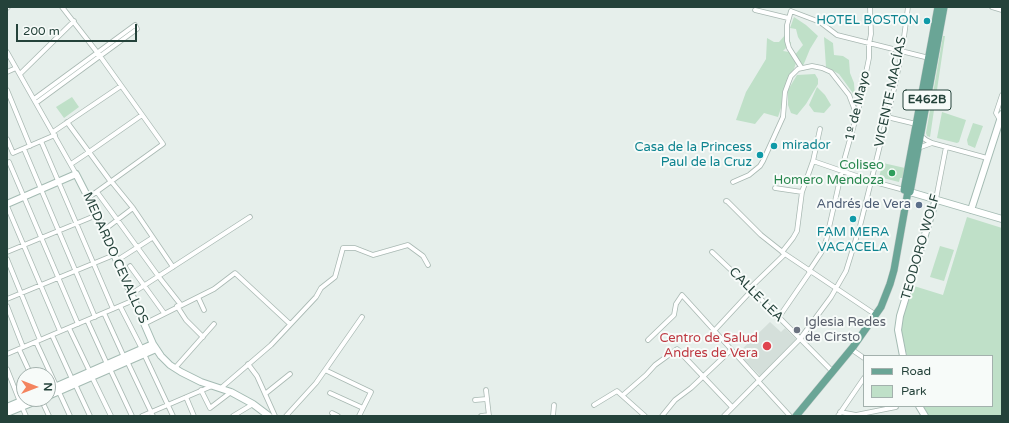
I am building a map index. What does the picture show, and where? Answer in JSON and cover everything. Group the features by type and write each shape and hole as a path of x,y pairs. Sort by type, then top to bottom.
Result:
{"main road":[{"name":"E462B","path":"907,191 910,155 938,7"},
{"name":"E462B","path":"796,416 852,349 881,307 890,284 907,191 918,148 944,7"}],"street":[{"path":"62,7 99,54 164,144 88,198"},
{"name":"1º de Mayo","path":"779,317 821,253 826,241 869,58 871,34 870,7"},
{"name":"VICENTE MACÍAS","path":"724,416 800,339 837,288 846,271 851,259 887,117 902,52 908,7"},
{"path":"992,7 1002,9"},
{"path":"755,10 788,18"},
{"path":"801,67 789,48 787,41 786,32 788,18 791,11 820,22 837,35 929,58"},
{"path":"20,74 74,21"},
{"path":"35,101 99,54 135,25 137,29 99,54"},
{"name":"MEDARDO CEVALLOS","path":"7,52 9,58 20,74 71,164 97,215 155,346 165,360 175,368 190,377 231,392 253,404 264,415"},
{"path":"733,182 749,175 760,166 781,124 784,112 785,92 791,76 801,67 817,67 831,72 849,95 856,118"},
{"path":"7,72 16,68"},
{"path":"7,139 13,153 42,141 54,134 67,122 122,86"},
{"path":"7,91 30,146"},
{"path":"971,210 1001,118 996,113 1002,95"},
{"path":"71,164 142,115"},
{"path":"887,117 916,124 920,135 932,143 987,158"},
{"path":"67,122 132,208 173,267"},
{"path":"714,331 783,253 793,238 796,231 802,192 813,161 820,129"},
{"path":"42,141 113,309"},
{"path":"910,155 918,148 932,143"},
{"name":"TEODORO WOLF","path":"903,355 899,339 898,323 936,199 946,147"},
{"path":"24,149 95,317"},
{"path":"813,161 907,191 1002,218"},
{"path":"9,162 78,324"},
{"path":"60,331 7,205 24,196 76,174"},
{"path":"775,188 802,192"},
{"path":"97,192 179,305 191,325 203,337"},
{"path":"726,201 761,235 783,253 876,315"},
{"path":"104,230 132,208"},
{"path":"7,252 97,215"},
{"path":"7,354 120,306 133,297 144,286 250,217"},
{"path":"7,299 93,263 115,258 138,248 152,238"},
{"path":"220,388 271,345 316,297 321,288 334,276 343,248 355,248 373,255 408,245 424,256 428,264"},
{"name":"CALLE LEA","path":"712,252 833,372"},
{"path":"7,259 40,340"},
{"path":"130,266 164,313"},
{"path":"144,324 179,305 214,289 235,273 290,324"},
{"path":"648,340 674,315 676,304 682,295 790,416"},
{"path":"198,297 204,310"},
{"path":"7,306 28,367"},
{"path":"120,306 173,416"},
{"path":"104,313 152,414"},
{"path":"286,416 316,384 362,316"},
{"path":"87,320 132,416"},
{"path":"175,368 214,324"},
{"path":"69,328 111,416"},
{"path":"52,335 90,416"},
{"path":"36,342 70,416"},
{"path":"58,389 155,346"},
{"path":"623,395 655,365 677,349 732,407"},
{"path":"852,349 863,357"},
{"path":"662,416 675,400 691,388 731,350"},
{"path":"248,364 257,376 275,416"},
{"path":"7,369 16,388"},
{"path":"325,370 371,392 360,416"},
{"path":"265,394 290,374"},
{"path":"839,414 863,379"},
{"path":"142,416 152,414 168,405 212,386"},
{"path":"202,390 210,408 231,392"},
{"path":"481,416 489,416 486,390"},
{"path":"594,404 617,391 645,416"},
{"path":"330,393 363,408"},
{"path":"186,397 194,416"},
{"path":"475,400 487,399"},
{"path":"233,416 253,404"},
{"path":"553,416 554,405"},
{"path":"7,413 16,407"},
{"path":"839,414 856,415 896,407"},
{"path":"920,407 925,416"},
{"path":"332,413 338,416"}],"shaded area":[{"name":"Centro de Salud Andres de Vera","path":"770,322 781,332 785,328 796,339 760,376 738,353"}],"green space":[{"path":"794,17 818,36 810,49 803,66 794,56 803,45 798,37 796,29 790,28"},
{"path":"786,34 791,43 783,51 789,52 796,63 778,117 764,113 755,124 736,120 746,92 766,59 767,38 774,42 779,42"},
{"path":"943,36 945,36 930,137 927,136 926,133"},
{"path":"824,37 833,43 834,55 843,56 849,60 855,96 839,74 826,67"},
{"path":"815,74 818,79 818,84 806,104 797,115 791,113 788,105 788,90 797,75"},
{"path":"817,87 825,95 831,105 824,113 814,112 809,105"},
{"path":"72,97 79,107 64,118 56,107"},
{"path":"942,112 966,120 959,142 957,143 937,138"},
{"path":"973,123 983,126 975,148 968,145 967,140"},
{"name":"Coliseo Homero Mendoza","path":"883,163 905,168 903,178 900,178 899,182 879,177"},
{"path":"967,217 1002,228 1002,416 929,416 924,407 993,407 993,355 907,355 901,329 902,319 914,286 943,295"},
{"path":"940,246 954,250 944,281 930,277"}],"place":[{"name":"HOTEL BOSTON","path":"927,21"},
{"name":"mirador","path":"774,146"},
{"name":"Casa de la Princess Paul de la Cruz","path":"760,155"},
{"name":"Coliseo Homero Mendoza","path":"892,173"},
{"name":"Andrés de Vera","path":"919,205"},
{"name":"FAM MERA VACACELA","path":"853,219"},
{"name":"Iglesia Redes de Cirsto","path":"797,330"},
{"name":"Centro de Salud Andres de Vera","path":"767,346"}]}
